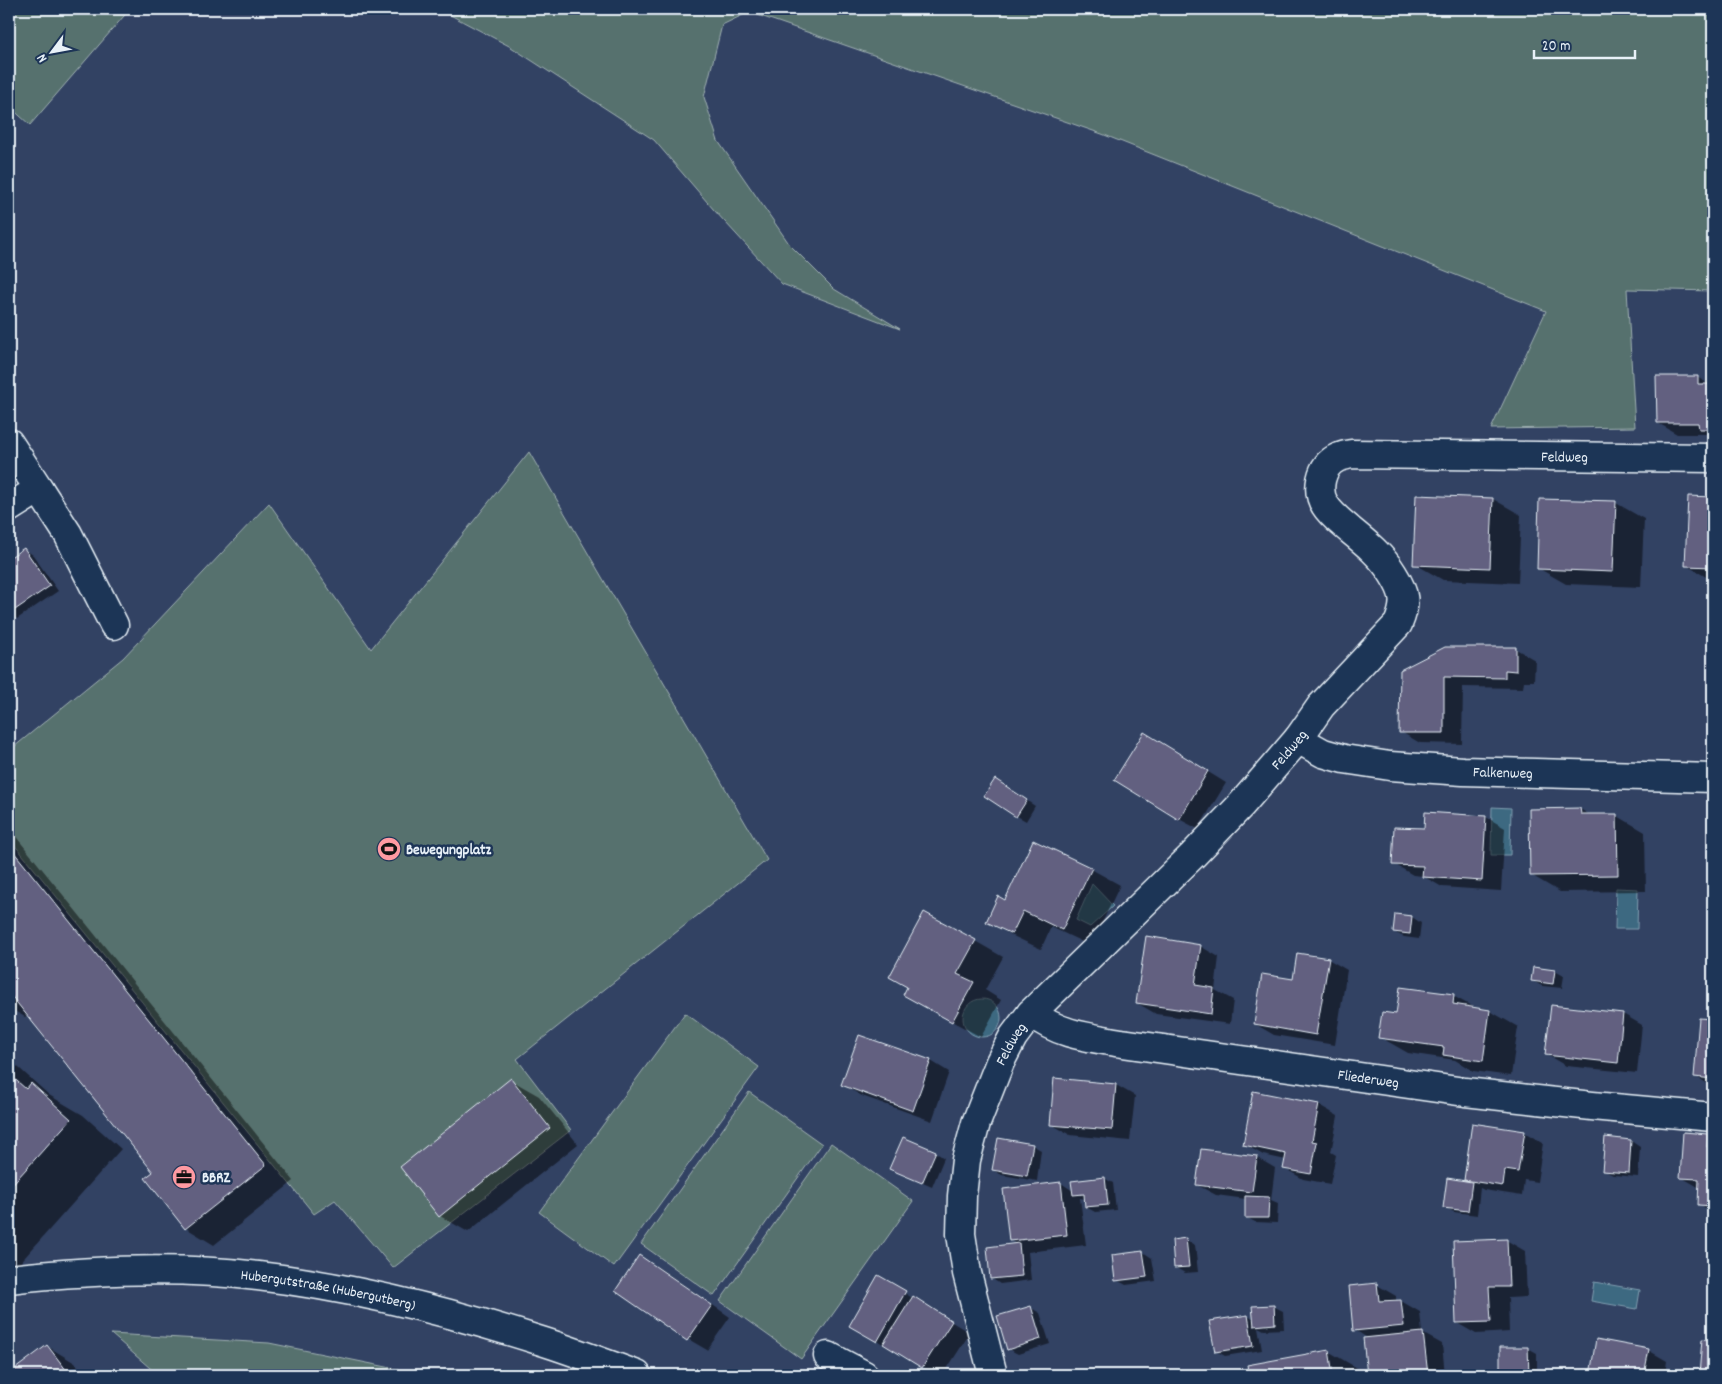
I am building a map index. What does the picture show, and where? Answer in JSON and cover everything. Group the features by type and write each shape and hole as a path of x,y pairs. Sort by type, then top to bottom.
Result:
{"street":[{"path":"9,443 68,534 114,626"},
{"name":"Feldweg","path":"994,1375 967,1273 961,1234 962,1196 966,1160 980,1114 1000,1062 1013,1038 1031,1013 1193,855 1241,805 1298,739 1321,706 1398,624 1403,611 1404,600 1400,584 1387,564 1374,549 1335,517 1324,504 1319,488 1324,471 1335,458 1351,454 1713,458"},
{"path":"9,508 39,489"},
{"name":"Falkenweg","path":"1298,739 1324,752 1344,758 1390,766 1463,771 1713,778"},
{"name":"Fliederweg","path":"1031,1013 1058,1030 1132,1044 1465,1092 1713,1117"},
{"name":"Hubergutstraße (Hubergutberg)","path":"9,1279 102,1270 178,1270 258,1276 341,1289 466,1318 538,1340 637,1375"},
{"path":"828,1356 864,1375"}],"green space":[{"path":"9,9 130,9 30,125 9,106"},
{"path":"439,9 1713,9 1713,291 1627,289 1635,427 1491,429 1546,311 1102,134 749,12 722,25 704,97 718,141 790,245 834,289 900,329 782,284 714,210 654,140 511,47"},
{"name":"Bewegungplatz","path":"529,452 767,860 517,1059 571,1130 393,1268 335,1200 314,1214 9,838 9,751 123,658 269,503 371,649"},
{"path":"685,1013 759,1067 614,1267 539,1212"},
{"path":"749,1092 822,1144 714,1296 641,1244"},
{"path":"831,1143 913,1201 801,1359 720,1301"},
{"path":"111,1334 269,1343 426,1375 158,1375"}],"water":[{"path":"1492,807 1511,808 1510,855 1491,855"},
{"path":"1092,884 1113,906 1090,927 1076,920"},
{"path":"1616,888 1638,889 1637,929 1615,929"},
{"path":"982,999 995,1005 1001,1018 995,1031 982,1037 969,1031 963,1018 969,1005"},
{"path":"1594,1282 1640,1290 1637,1309 1591,1301"}],"building":[{"path":"1656,376 1698,376 1698,384 1713,384 1713,429 1699,429 1698,423 1657,423"},
{"path":"1416,495 1493,498 1490,568 1413,565"},
{"path":"1688,496 1713,497 1713,567 1685,566"},
{"path":"1539,499 1616,501 1613,572 1537,569"},
{"path":"24,548 50,586 9,614 9,558"},
{"path":"1445,647 1516,647 1516,671 1505,670 1505,678 1444,677 1444,733 1399,733 1400,670"},
{"path":"1144,732 1208,771 1179,820 1114,780"},
{"path":"995,779 1027,800 1016,817 984,796"},
{"path":"1580,808 1581,814 1617,814 1618,875 1530,876 1529,809"},
{"path":"1425,812 1486,816 1482,881 1422,877 1423,866 1392,865 1394,827 1424,828"},
{"path":"1033,840 1092,868 1062,930 1023,911 1012,934 986,922 998,896 1005,900"},
{"path":"9,846 266,1165 185,1229 145,1178 153,1172 9,993"},
{"path":"924,912 976,940 957,974 974,982 952,1022 903,995 907,987 889,977"},
{"path":"1395,914 1412,916 1410,934 1393,932"},
{"path":"1146,936 1201,945 1195,985 1214,988 1211,1014 1136,1003"},
{"path":"1297,953 1329,958 1316,1035 1254,1024 1262,974 1293,979"},
{"path":"1533,967 1555,970 1553,984 1531,981"},
{"path":"1400,987 1454,994 1453,1004 1490,1010 1483,1061 1443,1055 1444,1047 1378,1038 1382,1012 1396,1014"},
{"path":"1551,1005 1623,1013 1618,1063 1545,1055"},
{"path":"1699,1018 1713,1019 1713,1079 1694,1077"},
{"path":"859,1035 931,1060 913,1111 841,1085"},
{"path":"9,1074 26,1089 31,1083 71,1119 9,1188"},
{"path":"511,1078 550,1128 439,1217 400,1167"},
{"path":"1054,1078 1116,1084 1112,1130 1050,1125"},
{"path":"1253,1091 1319,1104 1312,1141 1317,1142 1311,1174 1283,1169 1286,1154 1243,1145"},
{"path":"1472,1123 1525,1131 1518,1172 1505,1170 1503,1186 1464,1180"},
{"path":"1683,1132 1708,1134 1707,1147 1713,1147 1713,1206 1698,1205 1699,1179 1680,1178"},
{"path":"903,1137 936,1151 922,1183 889,1169"},
{"path":"1605,1137 1631,1140 1629,1173 1602,1171"},
{"path":"998,1138 1033,1144 1027,1176 992,1170"},
{"path":"1201,1149 1257,1156 1252,1192 1196,1185"},
{"path":"1105,1177 1108,1205 1085,1207 1084,1194 1073,1195 1071,1181"},
{"path":"1447,1178 1472,1182 1468,1211 1443,1208"},
{"path":"1061,1182 1067,1235 1009,1241 1003,1189"},
{"path":"1245,1196 1269,1197 1268,1218 1245,1218"},
{"path":"1186,1238 1189,1267 1174,1268 1172,1240"},
{"path":"1507,1239 1509,1287 1489,1287 1491,1322 1456,1323 1453,1241"},
{"path":"1019,1243 1022,1276 990,1279 987,1247"},
{"path":"1143,1251 1147,1277 1115,1281 1112,1255"},
{"path":"639,1255 712,1305 687,1341 615,1291"},
{"path":"878,1275 906,1291 877,1342 849,1326"},
{"path":"1377,1283 1379,1301 1401,1300 1404,1326 1353,1331 1349,1286"},
{"path":"913,1296 952,1321 922,1368 883,1344"},
{"path":"1274,1305 1275,1324 1254,1326 1252,1306"},
{"path":"1031,1306 1041,1339 1007,1350 997,1316"},
{"path":"1248,1315 1253,1346 1215,1352 1209,1321"},
{"path":"1423,1332 1428,1375 1367,1375 1363,1338"},
{"path":"1596,1339 1649,1349 1644,1375 1590,1375"},
{"path":"1702,1339 1713,1340 1713,1375 1699,1375"},
{"path":"47,1345 70,1375 14,1375 11,1372"},
{"path":"1500,1347 1528,1347 1529,1375 1500,1375"},
{"path":"1329,1350 1333,1375 1249,1375 1247,1365"}],"place":[{"name":"Bewegungplatz","path":"389,849"},
{"name":"BBRZ","path":"184,1177"}]}
